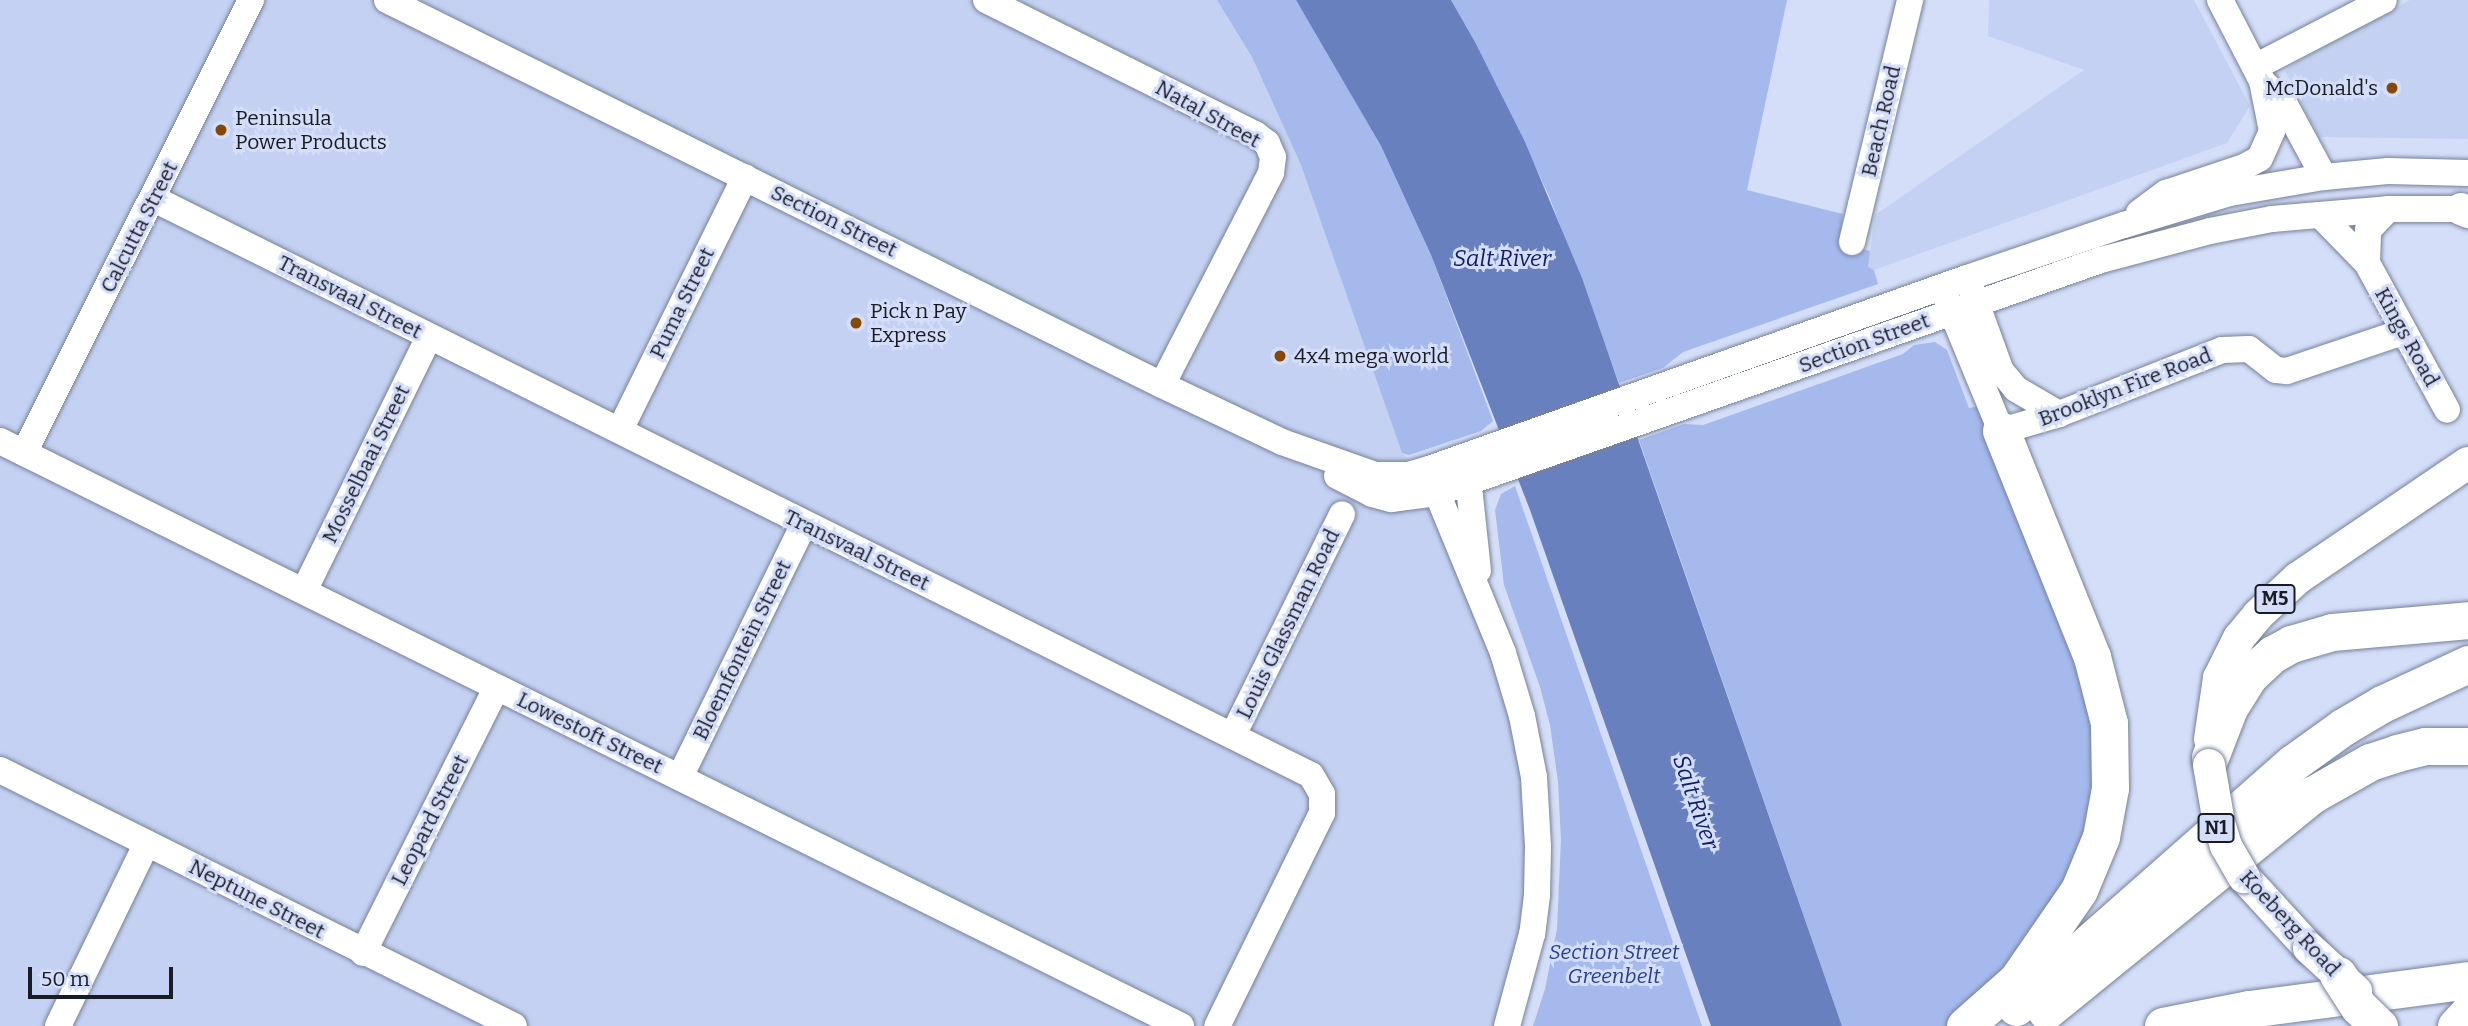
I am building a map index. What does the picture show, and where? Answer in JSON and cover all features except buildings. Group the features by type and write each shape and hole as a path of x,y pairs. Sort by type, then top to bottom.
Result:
{"highway":[{"path":"1965,1026 2017,980 2071,902 2101,837 2110,788 2109,723 2092,657 2001,431"},
{"path":"2209,761 2229,708 2243,684 2259,666 2291,644 2332,632 2468,620"},
{"name":"N1","path":"1989,1026 2023,1002 2165,873 2293,763 2343,727 2382,704 2468,664"},
{"path":"2025,1026 2283,816 2322,789 2370,762 2397,753 2425,746 2468,746"},
{"path":"2338,975 2359,1007 2379,1026"},
{"path":"2262,1026 2326,1012 2393,1009 2468,980"},
{"path":"2163,1026 2249,1009 2393,1009"},
{"path":"2456,1026 2468,1013"}],"main road":[{"name":"Koeberg Road","path":"2393,1009 2338,975 2309,948 2244,877 2218,823 2209,761 2212,715 2219,678 2239,638 2258,615 2298,579 2468,463"}],"street":[{"name":"Calcutta Street","path":"24,453 154,199 251,0"},
{"name":"Section Street","path":"387,0 1282,442 1352,485 1391,499 1463,471 1511,468 1651,419 1953,292 2124,225 2230,193 2324,177 2388,171 2468,173"},
{"name":"Natal Street","path":"986,0 1255,134 1267,143 1273,157 1271,173 1163,385"},
{"name":"Beach Road","path":"1852,242 1910,0"},
{"path":"2124,225 2166,193 2260,158 2272,131 2258,74 2220,0"},
{"path":"2258,74 2384,0"},
{"path":"2258,74 2285,105 2324,177"},
{"name":"Puma Street","path":"620,430 745,177"},
{"name":"Transvaal Street","path":"154,199 1311,775 1322,794 1322,813 1217,1026"},
{"name":"Section Street","path":"1463,471 1501,444 1643,393 1953,292 1976,303 2101,260 2210,230 2388,209 2466,210"},
{"name":"Kings Road","path":"2367,263 2368,230 2388,209"},
{"name":"Kings Road","path":"2320,215 2367,263 2447,410"},
{"path":"1953,292 2001,431"},
{"path":"1976,303 2001,371 2016,389 2059,414"},
{"name":"Brooklyn Fire Road","path":"2001,431 2059,414 2222,350 2249,349 2276,370 2287,371 2403,332"},
{"name":"Mosselbaai Street","path":"304,591 429,337"},
{"name":"Lowestoft Street","path":"0,441 1181,1026"},
{"path":"1463,471 1479,590"},
{"path":"1433,481 1479,590 1522,716 1534,777 1538,822 1537,895 1532,934 1507,1026"},
{"name":"Louis Glassman Road","path":"1233,734 1342,514"},
{"name":"Bloemfontein Street","path":"680,777 804,524"},
{"name":"Leopard Street","path":"363,953 496,688"},
{"name":"Neptune Street","path":"0,770 514,1026"},
{"path":"58,1026 147,843"}],"shaded area":[{"path":"0,0 1217,0 1252,57 1301,165 1402,453 1451,499 1502,653 1538,845 1506,1026 0,1026"},
{"path":"1989,0 2194,0 2250,106 2227,143 1874,270 1868,267 1875,215 2084,70 1988,36"},
{"path":"2410,0 2468,0 2468,139 2319,137 2285,71 2298,61"}],"green space":[{"path":"1217,0 1296,0 1381,146 1431,255 1493,421 1481,431 1409,455 1402,453 1301,165 1252,57"},
{"path":"1451,0 1787,0 1747,190 1843,214 1839,243 1870,251 1868,267 1874,270 1878,284 1683,352 1663,368 1619,383 1549,196 1498,88"},
{"path":"1935,342 1947,350 1969,408 1978,406 2088,691 2098,788 2070,889 1954,1026 1842,1026 1639,440 1684,424 1703,425 1903,354 1914,345"},
{"name":"Section Street Greenbelt","path":"1515,486 1702,1026 1533,1026 1545,989 1557,929 1561,840 1558,782 1550,725 1540,687 1504,585 1495,510 1501,494"}],"water":[{"name":"Salt River","path":"1296,0 1451,0 1476,44 1525,142 1582,278 1842,1026 1711,1026 1530,510 1431,255 1381,146"}],"place":[{"name":"McDonald's","path":"2392,88"},
{"name":"Peninsula Power Products","path":"221,130"},
{"name":"Pick n Pay Express","path":"856,323"},
{"name":"4x4 mega world","path":"1280,356"}]}
